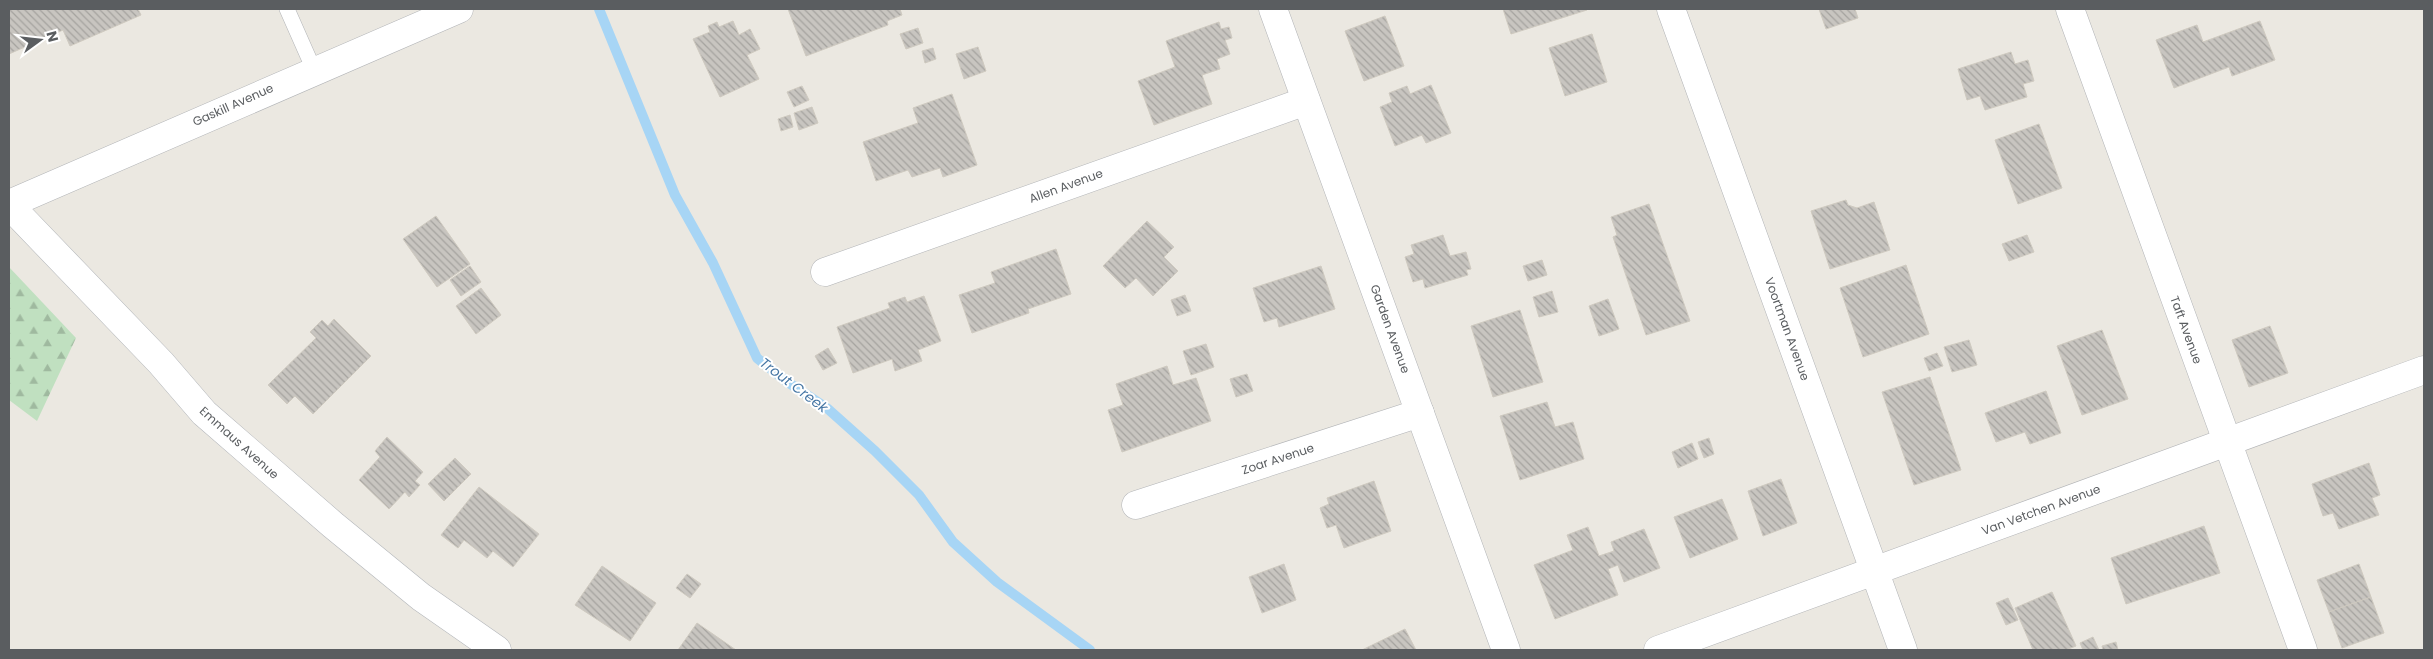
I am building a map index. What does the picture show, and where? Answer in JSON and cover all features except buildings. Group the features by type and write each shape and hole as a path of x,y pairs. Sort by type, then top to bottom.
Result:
{"street":[{"name":"Gaskill Avenue","path":"9,204 458,9"},
{"name":"Garden Avenue","path":"1273,9 1506,650"},
{"name":"Voortman Avenue","path":"1671,9 1903,650"},
{"name":"Taft Avenue","path":"2070,9 2303,650"},
{"name":"Allen Avenue","path":"825,272 1306,100"},
{"name":"Emmaus Avenue","path":"9,204 160,363 204,413 333,525 421,597 497,650"},
{"name":"Van Vetchen Avenue","path":"1658,650 2424,370"},
{"name":"Zoar Avenue","path":"1136,504 1420,413"}],"lane":[{"path":"287,9 314,70"}],"green space":[{"path":"9,267 76,338 37,421 9,400"}],"waterway":[{"name":"Trout Creek","path":"599,9 675,195 713,263 757,358 786,381 828,409 875,451 919,495 953,542 997,582 1090,650"}]}
